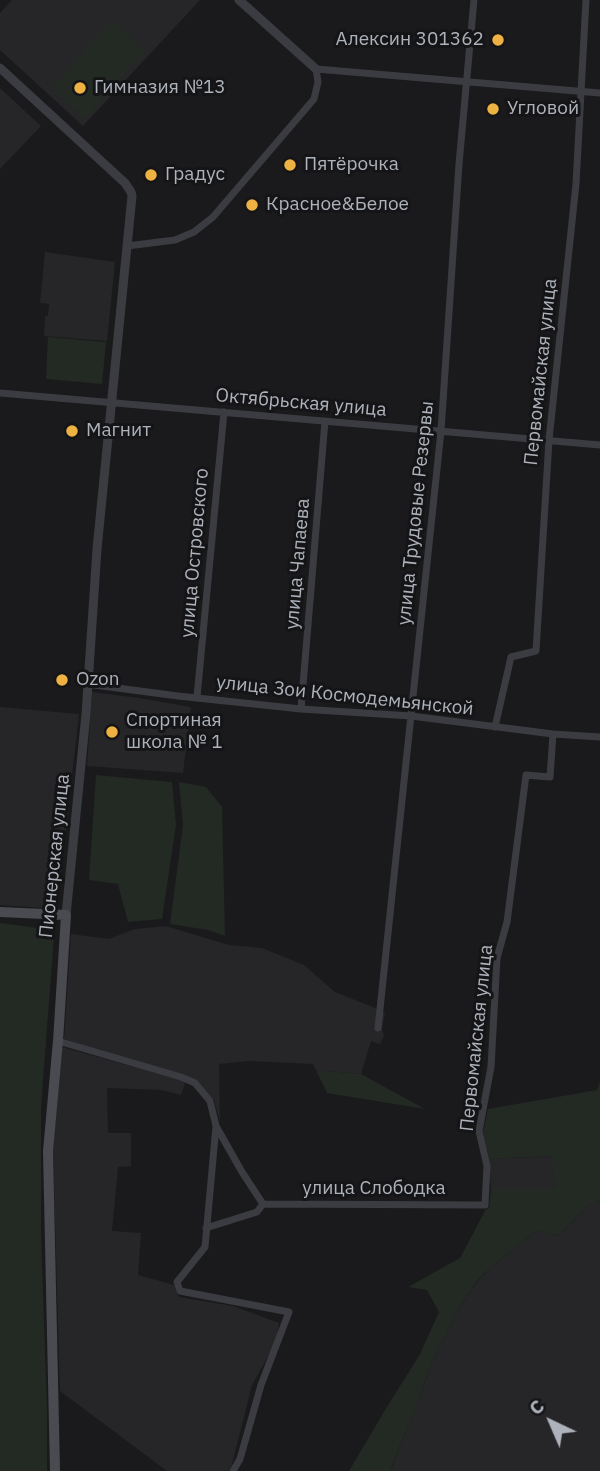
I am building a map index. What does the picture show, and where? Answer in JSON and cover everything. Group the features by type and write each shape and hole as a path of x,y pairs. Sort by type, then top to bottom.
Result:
{"main road":[{"path":"0,912 66,915"},
{"name":"Пионерская улица","path":"55,1471 48,1152 66,915"}],"street":[{"path":"239,0 316,69 600,93"},
{"name":"улица Трудовые Резервы","path":"378,1028 442,431 459,164 474,0"},
{"name":"Первомайская улица","path":"495,727 511,657 536,651 549,440 576,184 586,0"},
{"name":"Пионерская улица","path":"0,68 125,183 132,196 95,575 83,741 66,915"},
{"path":"127,246 175,240 194,232 214,216 314,99 318,82 316,69"},
{"name":"Октябрьская улица","path":"0,393 600,445"},
{"name":"улица Островского","path":"197,697 224,412"},
{"name":"улица Чапаева","path":"302,709 325,421"},
{"name":"улица Зои Космодемьянской","path":"87,684 302,709 411,716 600,737"},
{"name":"Первомайская улица","path":"485,1205 487,1166 479,1131 491,1067 498,958 507,922 526,775 550,777 554,734"},
{"path":"58,1041 195,1083 210,1101 216,1126 262,1204"},
{"path":"216,1126 205,1247 177,1282 180,1291 289,1312 261,1385 240,1459 233,1471"},
{"name":"улица Слободка","path":"206,1228 257,1212 262,1204 485,1205"}],"shaded area":[{"name":"Гимназия №13","path":"12,0 200,0 83,126 0,50 0,13"},
{"path":"112,20 145,50 85,118 52,88"},
{"path":"0,88 41,126 0,169"},
{"path":"45,252 115,262 107,341 44,336 49,304 40,303"},
{"path":"48,337 106,342 102,384 46,379"},
{"path":"92,692 191,707 183,773 87,766"},
{"path":"0,707 79,714 57,909 0,905"},
{"path":"96,775 172,782 176,825 162,919 128,922 118,884 89,880"},
{"path":"179,782 206,787 222,807 225,936 208,930 170,924 183,825"},
{"path":"0,923 38,928 54,936 41,1107 47,1471 0,1471"},
{"path":"166,926 229,945 262,948 304,965 335,992 385,1012 382,1029 384,1036 380,1044 371,1041 361,1074 316,1070 313,1064 249,1061 219,1064 220,1122 214,1100 197,1081 64,1039 71,934 109,939 135,929"},
{"path":"62,1047 181,1080 185,1084 181,1095 162,1090 107,1088 108,1133 131,1133 131,1166 118,1167 112,1231 141,1233 138,1275 174,1285 179,1297 233,1306 279,1323 275,1344 252,1385 231,1468 227,1471 167,1471 60,1391 53,1150"},
{"path":"316,1070 361,1074 425,1109 327,1093"},
{"path":"600,1081 600,1200 590,1203 558,1236 537,1230 477,1281 458,1310 432,1361 391,1468 395,1471 349,1471 420,1354 439,1312 427,1290 408,1287 460,1258 489,1208 491,1189 555,1189 552,1156 489,1159 483,1132 488,1109 597,1090"},
{"path":"553,1156 555,1190 491,1189 489,1159"},
{"path":"600,1200 600,1471 391,1469 432,1361 458,1310 477,1282 537,1230 558,1236 590,1203"}],"place":[{"name":"Алексин 301362","path":"498,40"},
{"name":"Гимназия №13","path":"80,88"},
{"name":"Угловой","path":"493,109"},
{"name":"Пятёрочка","path":"290,165"},
{"name":"Градус","path":"151,175"},
{"name":"Красное&Белое","path":"252,205"},
{"name":"Магнит","path":"72,431"},
{"name":"Ozon","path":"62,680"},
{"name":"Спортиная школа № 1","path":"112,732"}]}
